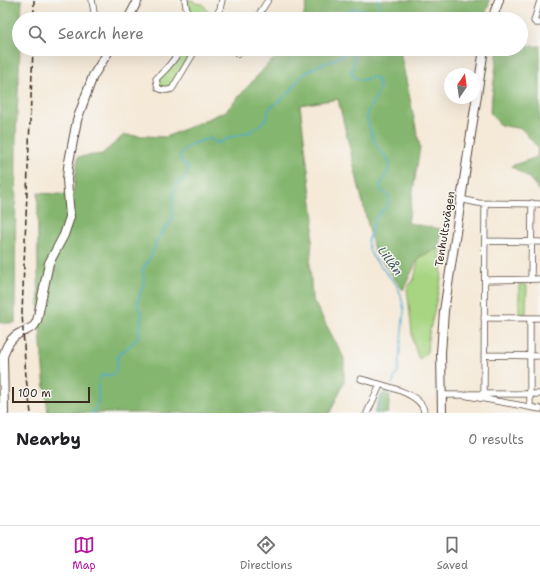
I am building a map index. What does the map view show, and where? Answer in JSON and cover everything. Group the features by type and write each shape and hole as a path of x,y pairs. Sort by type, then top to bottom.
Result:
{"street":[{"path":"92,0 94,12"},
{"path":"132,12 138,0"},
{"path":"185,0 187,12"},
{"path":"218,12 222,0"},
{"path":"260,12 268,0"},
{"path":"495,12 499,0"},
{"path":"540,1 534,21 540,24"},
{"path":"4,413 2,403 3,357 7,345 11,340 34,326 37,321 49,263 68,226 70,218 67,180 74,135 93,76 104,56"},
{"path":"176,56 156,79 158,88 161,90 172,89 192,56"},
{"name":"Tenhultsvägen","path":"442,413 441,353 443,318 483,56"},
{"path":"460,199 485,204 540,204"},
{"path":"531,279 532,203"},
{"path":"484,394 485,204"},
{"path":"486,241 540,242"},
{"path":"485,280 540,279"},
{"path":"484,318 540,318"},
{"path":"530,318 530,407"},
{"path":"484,355 540,356"},
{"path":"361,379 389,387 416,398 424,410 424,413"},
{"path":"367,413 380,385"},
{"path":"441,395 540,394"},
{"path":"463,395 540,409"}],"green space":[{"path":"0,0 22,0 21,12 12,12 12,56 20,56 16,138 15,323 0,323"},
{"path":"187,0 193,0 195,3 203,4 208,12 189,12"},
{"path":"307,0 490,0 486,12 304,12"},
{"path":"528,44 530,46 540,46 540,191 529,178 511,166 537,157 538,148 522,129 500,125 490,112 497,56 528,56"},
{"path":"178,56 190,56 171,87 165,89 161,88 158,81"},
{"path":"278,56 401,56 420,147 408,223 441,229 439,248 419,257 403,290 374,250 338,99 300,105 314,219 310,264 312,298 344,358 344,382 330,413 48,413 42,358 39,303 38,193 73,195 78,157 102,154 124,135 166,137 226,111 268,64"},
{"path":"439,248 442,274 428,339 427,352 419,360 413,342 407,288 414,279 419,257"},
{"path":"519,282 522,282 522,285 527,285 526,314 519,314"},
{"path":"382,394 390,395 388,413 374,413"}],"waterway":[{"name":"Lillån","path":"347,12 359,9 371,11 377,10 380,8 378,0"},
{"path":"92,413 96,408 98,399 98,385 102,375 112,375 116,371 118,355 138,337 142,314 137,304 144,282 144,267 152,255 156,241 172,219 173,196 176,185 187,176 189,168 181,161 180,155 186,148 209,138 214,142 220,143 226,139 252,131 267,118 269,109 290,92 301,76 317,66 341,56"},
{"name":"Lillån","path":"353,56 354,64 351,73 356,78 362,80 374,77 378,81 378,92 367,113 367,118 375,142 378,148 388,159 390,165 380,187 382,191 389,196 388,204 375,219 368,241 372,256 396,284 401,295 404,310 398,371 392,384"},
{"name":"Lillån","path":"377,413 382,396 389,390"}],"railway":[{"path":"34,0 34,12"},
{"path":"31,413 26,378 22,313 33,56"}]}
